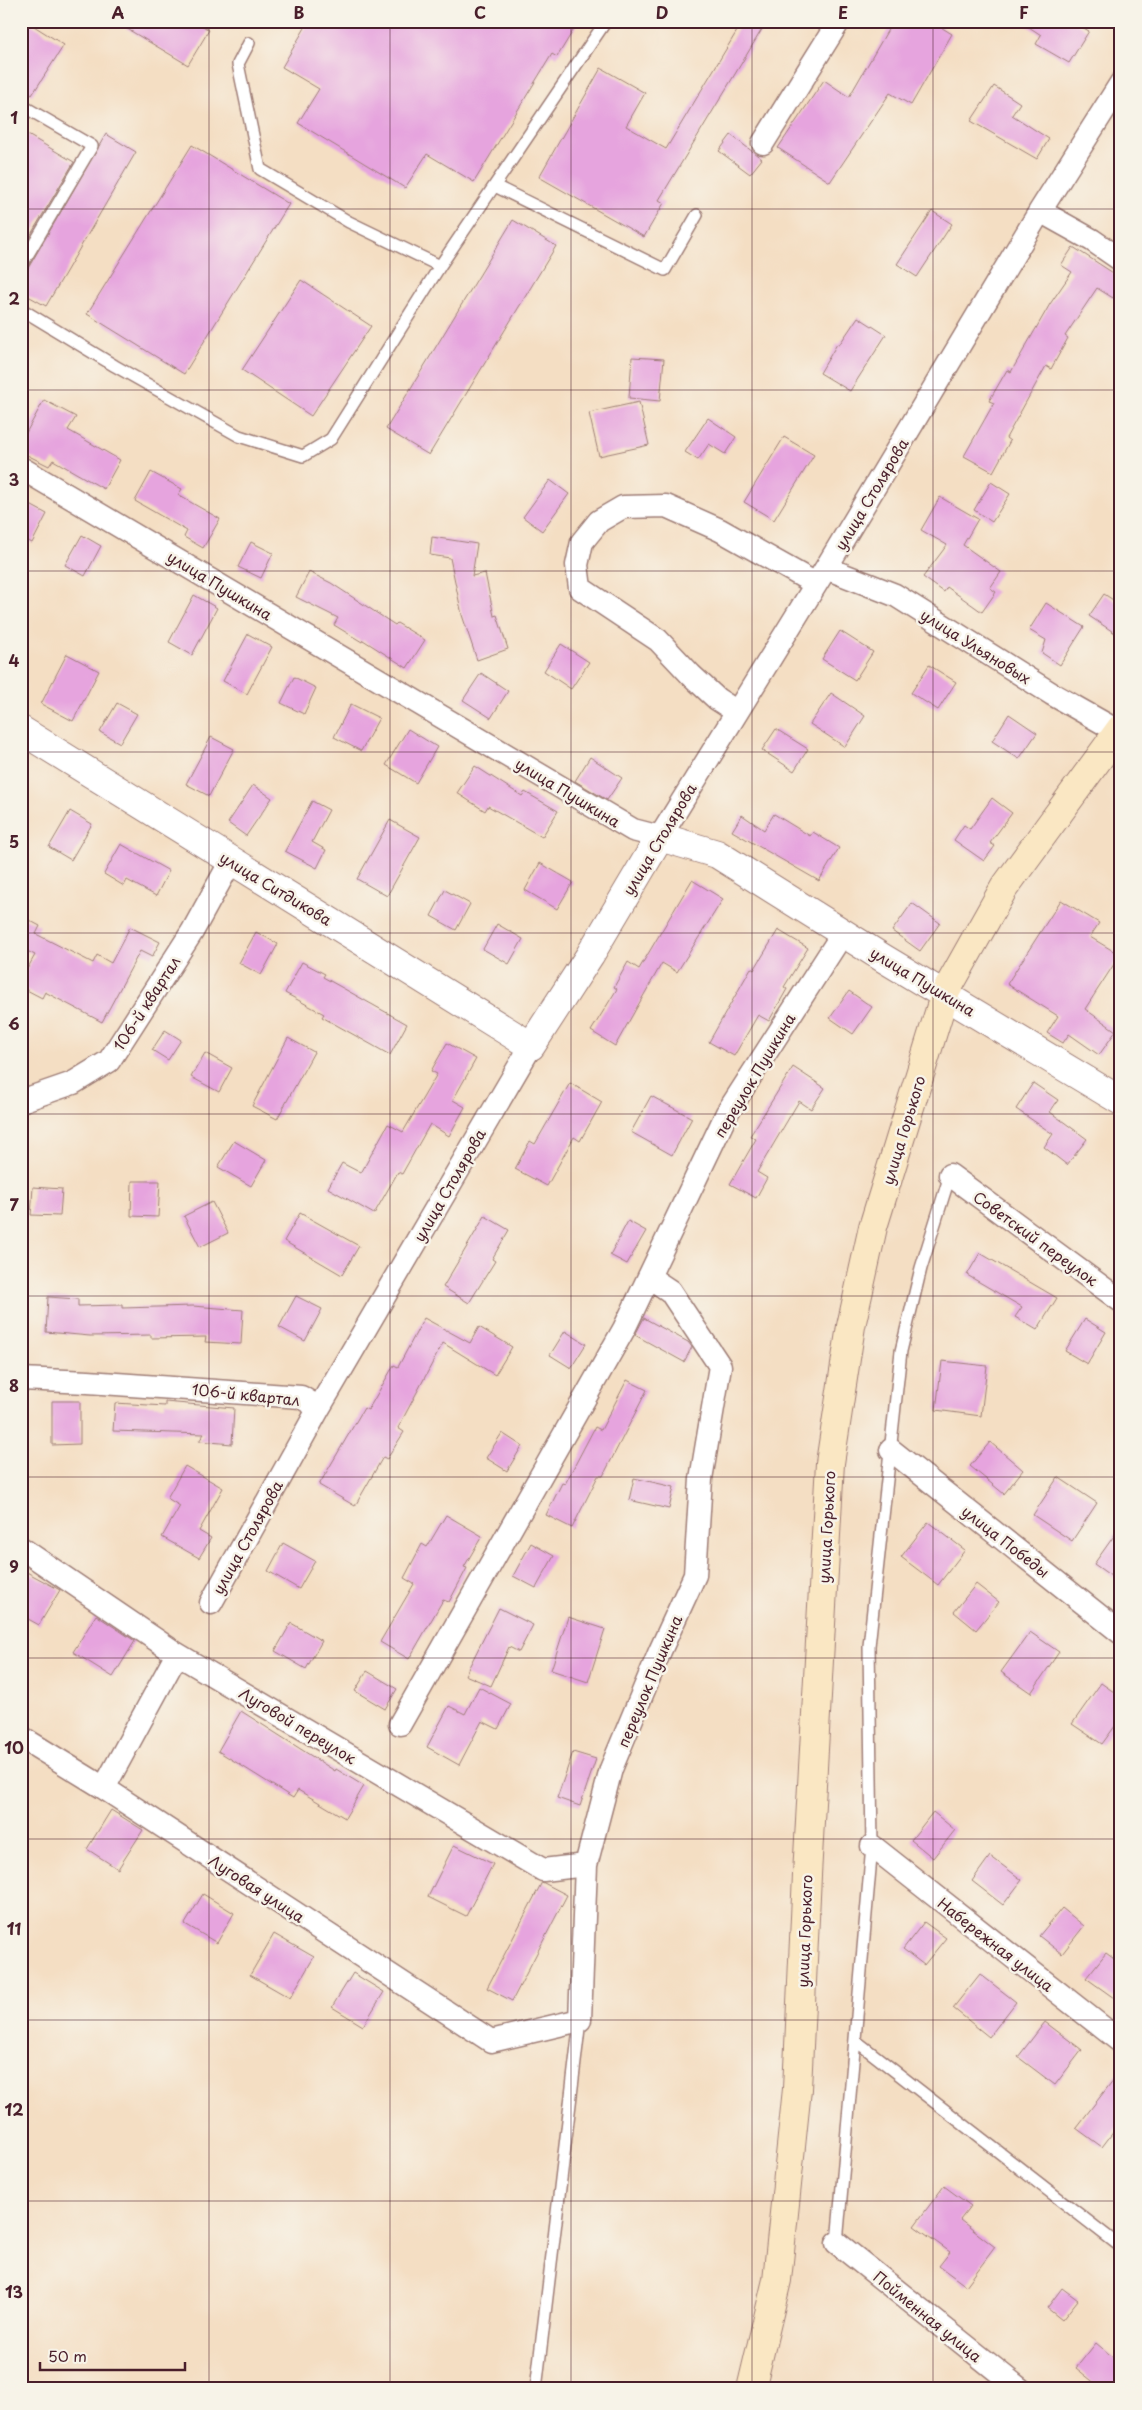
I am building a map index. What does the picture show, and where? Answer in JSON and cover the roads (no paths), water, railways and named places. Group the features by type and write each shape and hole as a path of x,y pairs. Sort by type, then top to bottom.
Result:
{"main road":[{"name":"улица Горького","path":"751,2389 777,2280 798,2089 807,1865 830,1463 851,1326 873,1227 945,993 1004,888 1120,731"}],"street":[{"path":"763,143 839,21"},
{"name":"улица Столярова","path":"211,1603 318,1408 531,1046 586,963 660,837 821,576 1040,211 1121,83"},
{"path":"1040,211 1092,240 1121,260"},
{"name":"улица Пушкина","path":"21,468 633,830 717,854 843,933 1121,1101"},
{"name":"улица Ульяновых","path":"737,712 718,699 691,675 658,640 580,588 577,565 582,542 598,521 623,507 666,506 821,576 895,595 1052,694 1120,731"},
{"name":"улица Ситдикова","path":"21,730 531,1046"},
{"name":"106-й квартал","path":"21,1101 73,1083 109,1061 192,932 231,861"},
{"name":"переулок Пушкина","path":"400,1724 624,1329 727,1113 843,933"},
{"name":"Советский переулок","path":"950,1175 1121,1301"},
{"name":"переулок Пушкина","path":"580,2020 586,1865 611,1769 660,1651 695,1575 701,1479 720,1366 670,1291 649,1277"},
{"name":"106-й квартал","path":"21,1380 88,1382 301,1397 318,1408"},
{"name":"улица Победы","path":"891,1450 1121,1632"},
{"name":"Луговой переулок","path":"21,1548 177,1654 543,1870 586,1865"},
{"path":"104,1788 177,1654"},
{"name":"Луговая улица","path":"21,1738 104,1788 491,2041 580,2020"},
{"name":"Набережная улица","path":"872,1846 1121,2042"},
{"name":"Пойменная улица","path":"837,2243 1020,2389"}],"lane":[{"path":"21,309 114,366 239,436 303,456 331,439 440,266 606,21"},
{"path":"249,43 238,64 260,169 349,222 440,266"},
{"path":"21,106 92,146 21,266"},
{"path":"495,186 665,270 697,215"},
{"path":"837,2243 872,1846 869,1646 901,1351 920,1268 950,1175"},
{"path":"536,2389 580,2020"},
{"path":"856,2041 1121,2247"}]}
